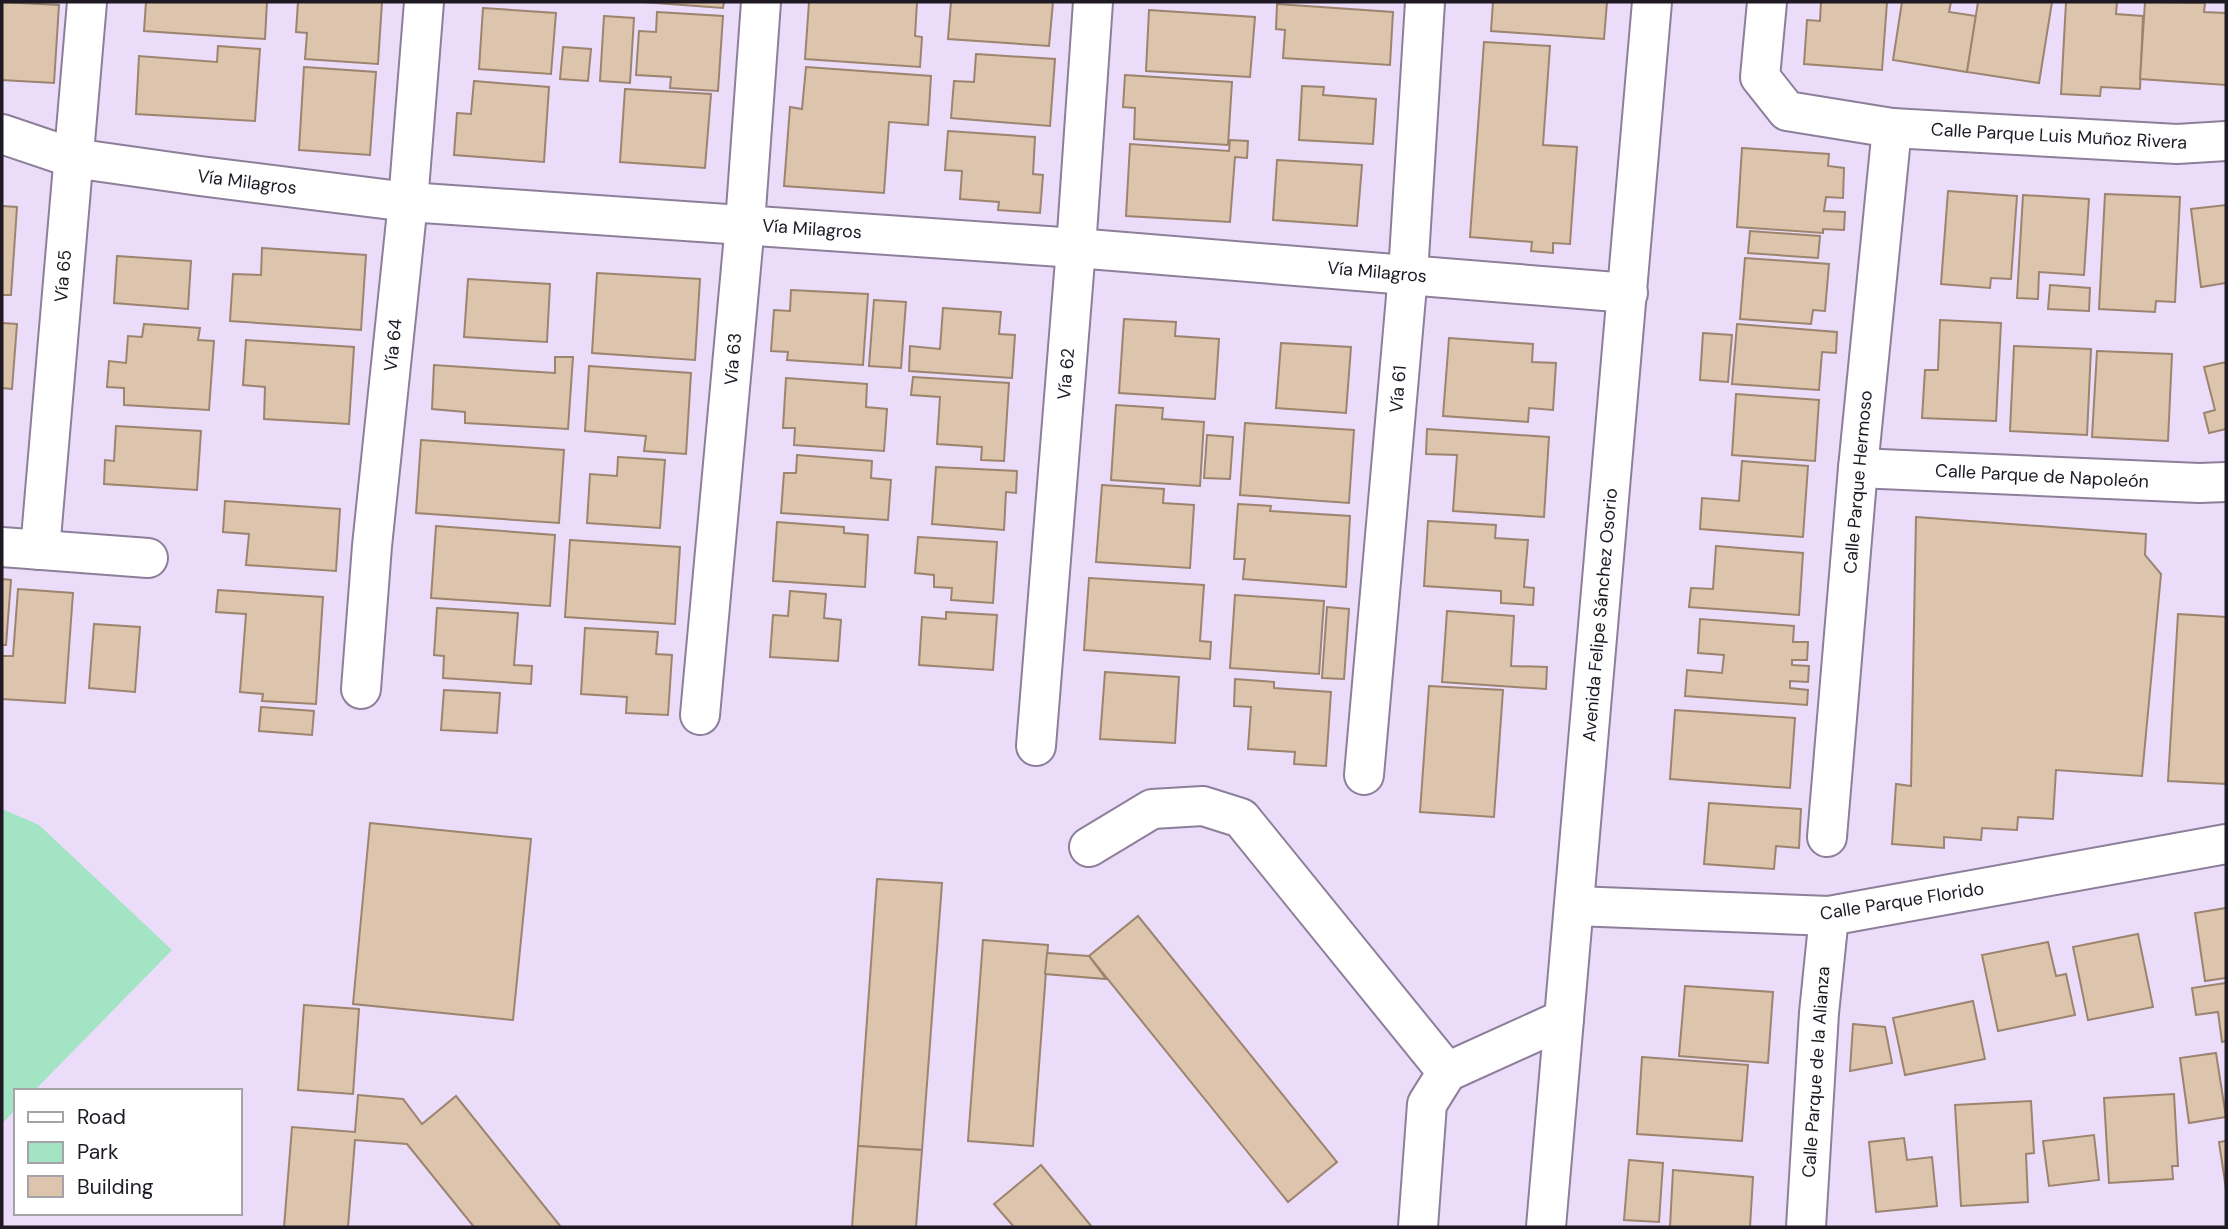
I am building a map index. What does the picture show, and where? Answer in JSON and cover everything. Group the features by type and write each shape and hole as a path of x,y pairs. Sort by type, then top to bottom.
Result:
{"street":[{"name":"Vía 65","path":"40,550 87,2"},
{"name":"Vía 64","path":"361,689 372,546 408,202 424,2"},
{"name":"Vía 63","path":"700,715 745,224 761,2"},
{"name":"Vía 62","path":"1036,746 1093,2"},
{"name":"Vía 61","path":"1364,775 1408,274 1425,2"},
{"name":"Avenida Felipe Sánchez Osorio","path":"1546,1227 1652,2"},
{"name":"Calle Parque Luis Muñoz Rivera","path":"1767,2 1760,77 1787,111 1892,128 2177,144 2226,141"},
{"name":"Calle Parque Hermoso","path":"1827,837 1858,468 1892,128"},
{"name":"Vía Milagros","path":"2,134 74,158 408,202 1076,248 1628,293"},
{"name":"Calle Parque de Napoleón","path":"1858,468 2226,482"},
{"path":"2,547 148,558"},
{"path":"1089,847 1152,809 1203,806 1241,818 1447,1072"},
{"name":"Calle Parque Florido","path":"1575,906 1829,916 2226,844"},
{"name":"Calle Parque de la Alianza","path":"1805,1227 1819,1013 1829,916"},
{"path":"1419,1227 1427,1104 1447,1072 1564,1019"}],"green space":[{"path":"2,809 39,825 172,950 36,1089 14,1089 14,1111 2,1124"}],"building":[{"path":"2,2 59,5 54,83 2,80"},
{"path":"146,2 267,2 265,39 144,31"},
{"path":"298,2 382,2 378,64 305,59 307,33 296,32"},
{"path":"642,2 724,2 723,8"},
{"path":"809,2 917,2 915,36 922,37 920,67 805,59"},
{"path":"951,2 1053,2 1049,46 948,39"},
{"path":"1493,2 1607,2 1604,39 1491,31"},
{"path":"1821,2 1887,2 1882,70 1804,64 1807,20 1820,21"},
{"path":"1902,2 1951,2 1949,12 1976,16 1967,72 1893,60"},
{"path":"1978,2 2052,2 2039,83 1967,72"},
{"path":"2066,2 2117,2 2116,14 2143,16 2140,89 2101,87 2100,96 2061,94"},
{"path":"2145,2 2205,3 2204,12 2226,13 2226,85 2140,79"},
{"path":"1277,4 1393,12 1390,65 1283,58 1285,30 1276,29"},
{"path":"483,8 556,13 551,74 479,69"},
{"path":"1149,10 1255,17 1250,77 1146,71"},
{"path":"657,12 723,16 718,91 670,88 671,77 636,75 639,31 656,32"},
{"path":"604,16 634,18 630,83 600,81"},
{"path":"1484,42 1550,46 1543,145 1577,147 1570,244 1553,243 1553,253 1531,251 1532,242 1470,237"},
{"path":"218,46 260,49 255,121 136,114 139,56 217,62"},
{"path":"563,47 591,49 588,81 560,79"},
{"path":"976,54 1055,59 1050,126 951,118 954,81 974,82"},
{"path":"304,67 376,72 370,155 299,150"},
{"path":"806,67 931,76 928,125 889,122 884,193 784,186 790,107 802,109"},
{"path":"1125,75 1232,82 1228,145 1134,139 1135,108 1123,107"},
{"path":"474,81 549,87 544,162 454,155 457,113 471,114"},
{"path":"1302,86 1324,87 1323,95 1376,99 1373,144 1299,140"},
{"path":"625,89 711,94 705,168 620,162"},
{"path":"948,131 1035,137 1033,174 1043,175 1040,213 998,210 999,202 960,199 962,171 945,170"},
{"path":"1230,140 1248,141 1247,158 1235,157 1230,222 1126,216 1130,144 1229,151"},
{"path":"1742,148 1829,154 1828,166 1844,168 1843,198 1826,197 1824,211 1845,212 1844,230 1823,229 1823,233 1737,227"},
{"path":"1277,160 1362,165 1357,226 1273,220"},
{"path":"1948,191 2017,196 2011,279 1991,278 1990,288 1941,284"},
{"path":"2105,194 2180,197 2175,302 2156,301 2155,312 2099,309"},
{"path":"2023,195 2089,199 2084,275 2039,272 2038,299 2017,298"},
{"path":"2226,205 2226,283 2201,287 2191,209"},
{"path":"2,206 17,207 11,295 2,295"},
{"path":"1750,231 1820,236 1818,258 1748,253"},
{"path":"262,248 366,255 361,330 230,321 233,274 261,275"},
{"path":"117,256 191,261 188,309 114,303"},
{"path":"1745,258 1829,264 1825,311 1813,310 1811,324 1740,319"},
{"path":"597,273 700,279 695,360 592,353"},
{"path":"468,279 550,284 547,342 464,337"},
{"path":"2050,285 2090,288 2089,311 2048,309"},
{"path":"791,290 868,294 863,365 787,360 788,352 771,351 774,310 790,311"},
{"path":"874,300 906,302 901,368 869,366"},
{"path":"943,308 1001,312 999,334 1015,335 1012,378 909,371 910,346 940,349"},
{"path":"1124,319 1176,322 1175,336 1219,339 1215,399 1119,393"},
{"path":"1940,320 2001,323 1996,421 1922,418 1925,370 1938,370"},
{"path":"2,323 17,324 12,389 2,388"},
{"path":"144,324 200,328 198,340 214,341 209,410 124,405 124,388 107,387 109,361 126,363 128,336 142,337"},
{"path":"1737,324 1837,332 1836,353 1822,352 1819,390 1732,384"},
{"path":"1703,333 1732,335 1728,382 1700,380"},
{"path":"1449,338 1533,344 1532,362 1556,363 1553,410 1529,408 1528,422 1443,416"},
{"path":"246,340 354,347 349,424 264,419 265,387 243,385"},
{"path":"1281,343 1351,347 1346,413 1276,408"},
{"path":"2014,346 2091,349 2087,435 2010,431"},
{"path":"2097,351 2172,354 2168,441 2092,437"},
{"path":"555,357 573,357 568,429 465,423 465,412 432,409 434,365 555,373"},
{"path":"2226,362 2226,429 2209,433 2204,413 2215,410 2204,367"},
{"path":"589,366 691,373 686,454 644,451 646,436 585,431"},
{"path":"913,377 1009,383 1004,461 981,460 982,447 937,444 940,397 911,395"},
{"path":"786,378 867,384 866,407 887,409 884,451 794,445 795,428 783,428"},
{"path":"1736,394 1819,400 1815,461 1732,455"},
{"path":"1116,405 1163,408 1162,419 1204,422 1200,486 1111,480"},
{"path":"1245,423 1354,430 1349,503 1240,495"},
{"path":"116,426 201,431 197,490 104,484 105,460 114,461"},
{"path":"1427,429 1549,437 1544,517 1453,511 1457,455 1426,454"},
{"path":"1207,435 1233,437 1230,479 1204,478"},
{"path":"421,440 564,450 559,523 416,513"},
{"path":"797,455 872,461 871,478 891,480 888,520 781,513 784,473 796,473"},
{"path":"618,457 665,460 660,528 587,523 590,474 617,476"},
{"path":"1742,461 1808,466 1803,537 1700,529 1702,498 1739,501"},
{"path":"936,467 1017,471 1016,493 1006,492 1004,530 932,524"},
{"path":"1102,485 1164,489 1163,503 1194,505 1190,568 1096,562"},
{"path":"225,501 340,509 336,571 246,565 249,534 223,532"},
{"path":"1238,504 1271,506 1270,511 1350,516 1346,587 1243,579 1245,559 1234,559"},
{"path":"1916,517 2146,534 2145,555 2161,574 2142,776 2056,770 2053,819 2018,817 2017,830 1982,828 1981,840 1944,837 1944,848 1892,844 1896,784 1911,786"},
{"path":"1428,521 1496,525 1495,538 1528,540 1524,587 1534,588 1533,605 1501,603 1501,591 1424,586"},
{"path":"777,522 844,527 844,533 868,535 865,587 773,581"},
{"path":"436,526 555,535 550,606 431,598"},
{"path":"918,537 997,542 993,603 951,600 952,588 934,587 934,575 915,573"},
{"path":"570,540 680,547 675,624 565,617"},
{"path":"1716,546 1803,553 1799,615 1689,607 1691,588 1713,589"},
{"path":"1089,578 1204,585 1200,641 1211,642 1210,659 1084,650"},
{"path":"2,579 11,580 6,645 2,645"},
{"path":"18,589 73,593 65,703 2,699 2,656 13,656"},
{"path":"218,590 323,597 316,704 262,701 263,694 240,692 246,614 216,612"},
{"path":"790,591 826,594 824,618 841,620 838,661 770,657 773,615 788,616"},
{"path":"1235,595 1324,601 1319,674 1230,668"},
{"path":"1327,607 1349,609 1344,679 1322,678"},
{"path":"437,608 518,613 514,665 532,666 531,684 443,678 444,656 434,655"},
{"path":"1447,611 1514,616 1511,666 1547,667 1546,689 1442,682"},
{"path":"946,612 997,615 993,670 919,665 922,617 946,619"},
{"path":"2178,614 2226,617 2226,784 2168,781"},
{"path":"1700,619 1794,626 1793,642 1808,642 1807,660 1792,660 1792,665 1809,666 1808,682 1790,681 1790,688 1808,690 1807,705 1685,696 1687,670 1722,673 1724,655 1698,653"},
{"path":"94,624 140,627 135,692 89,688"},
{"path":"585,628 658,632 656,654 672,655 668,715 626,713 627,697 581,694"},
{"path":"1105,672 1179,677 1175,743 1100,739"},
{"path":"1235,679 1274,682 1274,688 1331,692 1326,766 1294,764 1295,752 1248,749 1251,707 1234,706"},
{"path":"1429,686 1503,690 1494,817 1420,812"},
{"path":"444,690 500,693 497,733 441,730"},
{"path":"261,707 314,711 312,735 259,731"},
{"path":"1675,710 1795,718 1790,788 1670,779"},
{"path":"1709,803 1801,809 1799,848 1776,846 1774,869 1704,864"},
{"path":"370,823 531,839 513,1020 353,1004"},
{"path":"877,879 942,883 922,1150 858,1146"},
{"path":"2226,908 2226,978 2205,981 2195,913"},
{"path":"1138,916 1337,1162 1288,1202 1089,956"},
{"path":"2138,934 2153,1007 2088,1020 2073,947"},
{"path":"983,940 1048,945 1033,1146 968,1141"},
{"path":"2048,942 2056,976 2066,974 2075,1015 1998,1031 1982,955"},
{"path":"1047,953 1089,956 1106,979 1045,974"},
{"path":"2226,983 2226,1041 2222,1042 2218,1012 2196,1015 2192,988"},
{"path":"1685,986 1773,992 1768,1063 1679,1056"},
{"path":"1973,1001 1985,1059 1905,1075 1893,1018"},
{"path":"304,1005 359,1009 353,1094 298,1090"},
{"path":"1853,1024 1885,1027 1892,1063 1850,1071"},
{"path":"2216,1053 2226,1117 2189,1123 2180,1058"},
{"path":"1642,1057 1748,1065 1742,1141 1637,1134"},
{"path":"2174,1094 2178,1166 2172,1166 2173,1179 2109,1183 2104,1098"},
{"path":"358,1095 403,1099 422,1124 456,1096 561,1227 474,1227 407,1144 355,1140 348,1227 284,1227 292,1127 355,1132"},
{"path":"2031,1101 2034,1153 2026,1154 2028,1202 1961,1206 1955,1105"},
{"path":"2094,1135 2099,1180 2049,1186 2043,1141"},
{"path":"1904,1138 1907,1160 1932,1157 1937,1206 1876,1212 1869,1142"},
{"path":"2226,1141 2226,1189 2219,1142"},
{"path":"858,1146 922,1150 916,1227 852,1227"},
{"path":"1629,1160 1663,1163 1659,1222 1624,1220"},
{"path":"1041,1165 1092,1227 1014,1227 994,1204"},
{"path":"1673,1170 1753,1177 1750,1227 1670,1227"}]}
